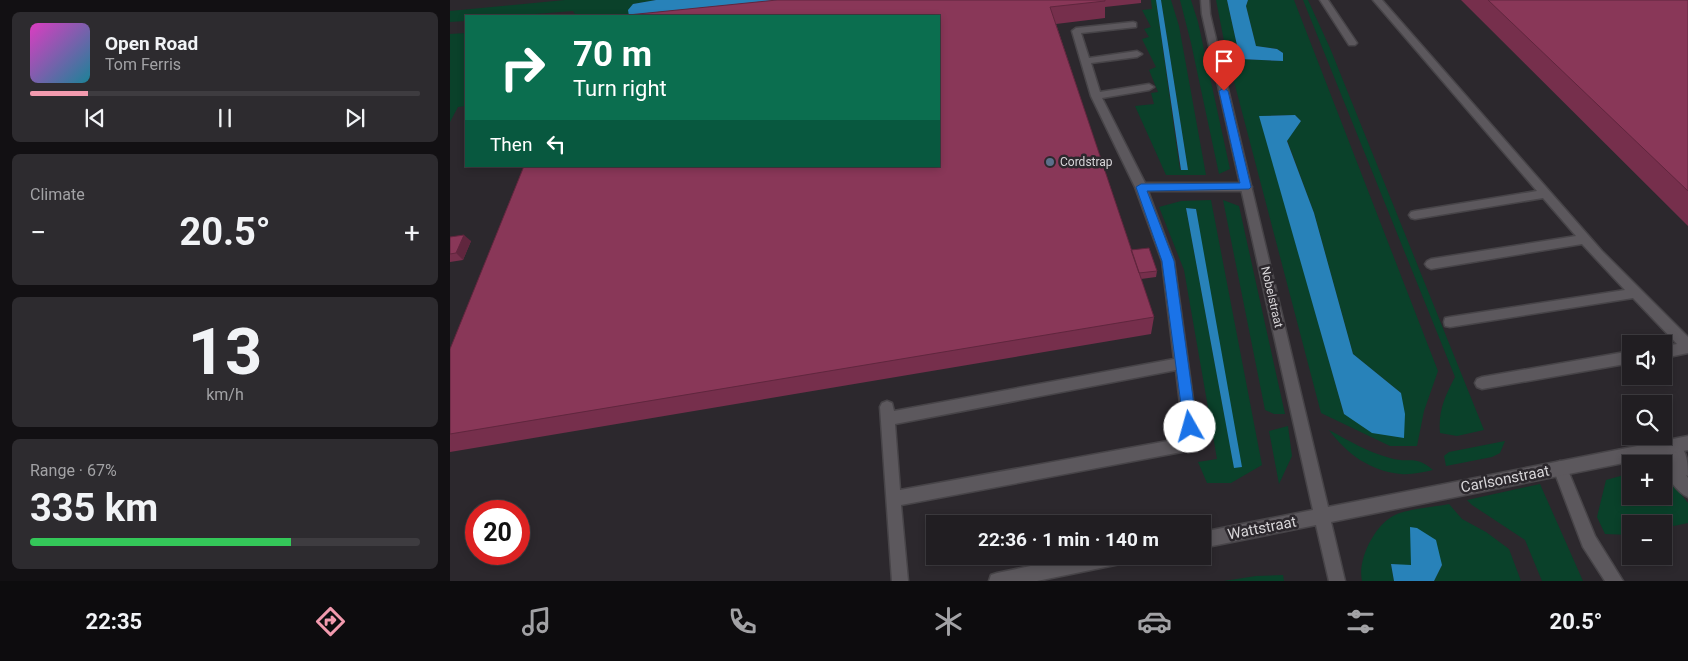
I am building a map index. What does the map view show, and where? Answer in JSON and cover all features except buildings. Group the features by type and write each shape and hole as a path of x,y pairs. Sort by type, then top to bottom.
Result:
{"street":[{"name":"Nobelstraat","path":"1199,0 1206,14"},
{"name":"Nobelstraat","path":"1205,0 1206,14 1337,581"},
{"path":"1324,0 1352,43"},
{"path":"1377,0 1585,239 1688,347"},
{"path":"893,500 1192,443 1168,261 1141,187 1096,96 1076,31 1133,25"},
{"path":"1086,61 1138,54"},
{"path":"1096,96 1149,87"},
{"path":"1141,187 1246,187"},
{"path":"1415,215 1545,194"},
{"path":"1430,264 1585,239"},
{"path":"1450,322 1635,292"},
{"path":"1672,350 1688,347"},
{"path":"1482,383 1622,359"},
{"path":"900,581 888,413 1182,363"},
{"name":"Carlsonstraat","path":"1322,517 1688,443"},
{"path":"1664,448 1688,469"},
{"path":"1664,448 1688,490"},
{"path":"1560,468 1589,541 1615,581"},
{"name":"Wattstraat","path":"1211,538 1322,517"},
{"path":"998,581 1047,576 1087,565"}],"green space":[{"path":"565,0 656,0 633,4 629,15 575,15 573,11 523,15 465,15 465,21 450,22 450,11"},
{"path":"1151,0 1156,0 1180,170 1188,170 1161,0 1171,0 1179,26 1206,175 1166,175 1135,106 1154,104 1151,93 1158,92 1149,70 1156,67 1142,39 1149,37 1144,29 1151,27 1142,10 1152,9"},
{"path":"1180,0 1191,0 1198,22 1230,169 1219,174 1191,43"},
{"path":"1216,0 1227,0 1240,59 1283,61 1283,53 1277,49 1256,46 1246,6 1248,0 1294,0 1438,371 1424,411 1417,446 1390,446 1321,413 1226,51","holes":["1295,115 1301,121 1287,140 1314,213 1353,354 1401,393 1344,414 1260,116"]},
{"path":"1303,0 1308,0 1330,48 1484,430 1457,436 1440,433 1440,418 1443,404 1455,377"},
{"path":"465,33 465,106 458,107 450,122 450,34"},
{"path":"1211,200 1262,465 1231,483 1207,483 1198,462 1217,459 1184,270 1159,207 1181,201","holes":["1186,208 1196,209 1233,463"]},
{"path":"1223,200 1239,206 1285,414 1274,414 1265,410"},
{"path":"1288,426 1292,456 1279,484 1269,431"},
{"path":"1329,430 1374,453 1397,460 1421,462 1433,470 1405,474 1379,469 1360,460 1343,447"},
{"path":"1505,441 1500,453 1492,457 1446,466 1444,456 1449,452"},
{"path":"1622,476 1622,505 1672,505 1672,483 1688,503 1688,523 1672,526 1672,515 1622,515 1622,535 1605,534 1597,517 1606,480"},
{"path":"1540,484 1583,581 1542,581 1525,540 1467,500"},
{"path":"1449,504 1462,519 1486,532 1509,549 1521,581 1434,581 1442,565 1411,527 1411,566 1391,564 1394,581 1362,581 1362,563 1365,553 1374,534 1381,526 1395,515 1407,511"},
{"path":"1283,575 1284,581 1224,581 1256,576"}],"water":[{"path":"656,0 797,0 629,15 628,10 633,4"},
{"path":"1156,0 1161,0 1188,170 1181,170"},
{"path":"1227,0 1248,0 1246,6 1256,46 1277,49 1283,53 1283,61 1240,59"},
{"path":"1295,115 1301,121 1287,141 1314,213 1353,354 1401,393 1405,414 1404,438 1372,433 1344,414 1259,116"},
{"path":"1186,208 1196,209 1242,467 1234,468"},
{"path":"1410,527 1417,528 1436,540 1442,565 1434,581 1394,581 1391,564 1411,565"}],"place":[{"name":"Cordstrap","path":"1050,162"}],"route":[{"path":"1190,427 1168,261 1142,195 1141,187 1246,187 1224,91"}]}
